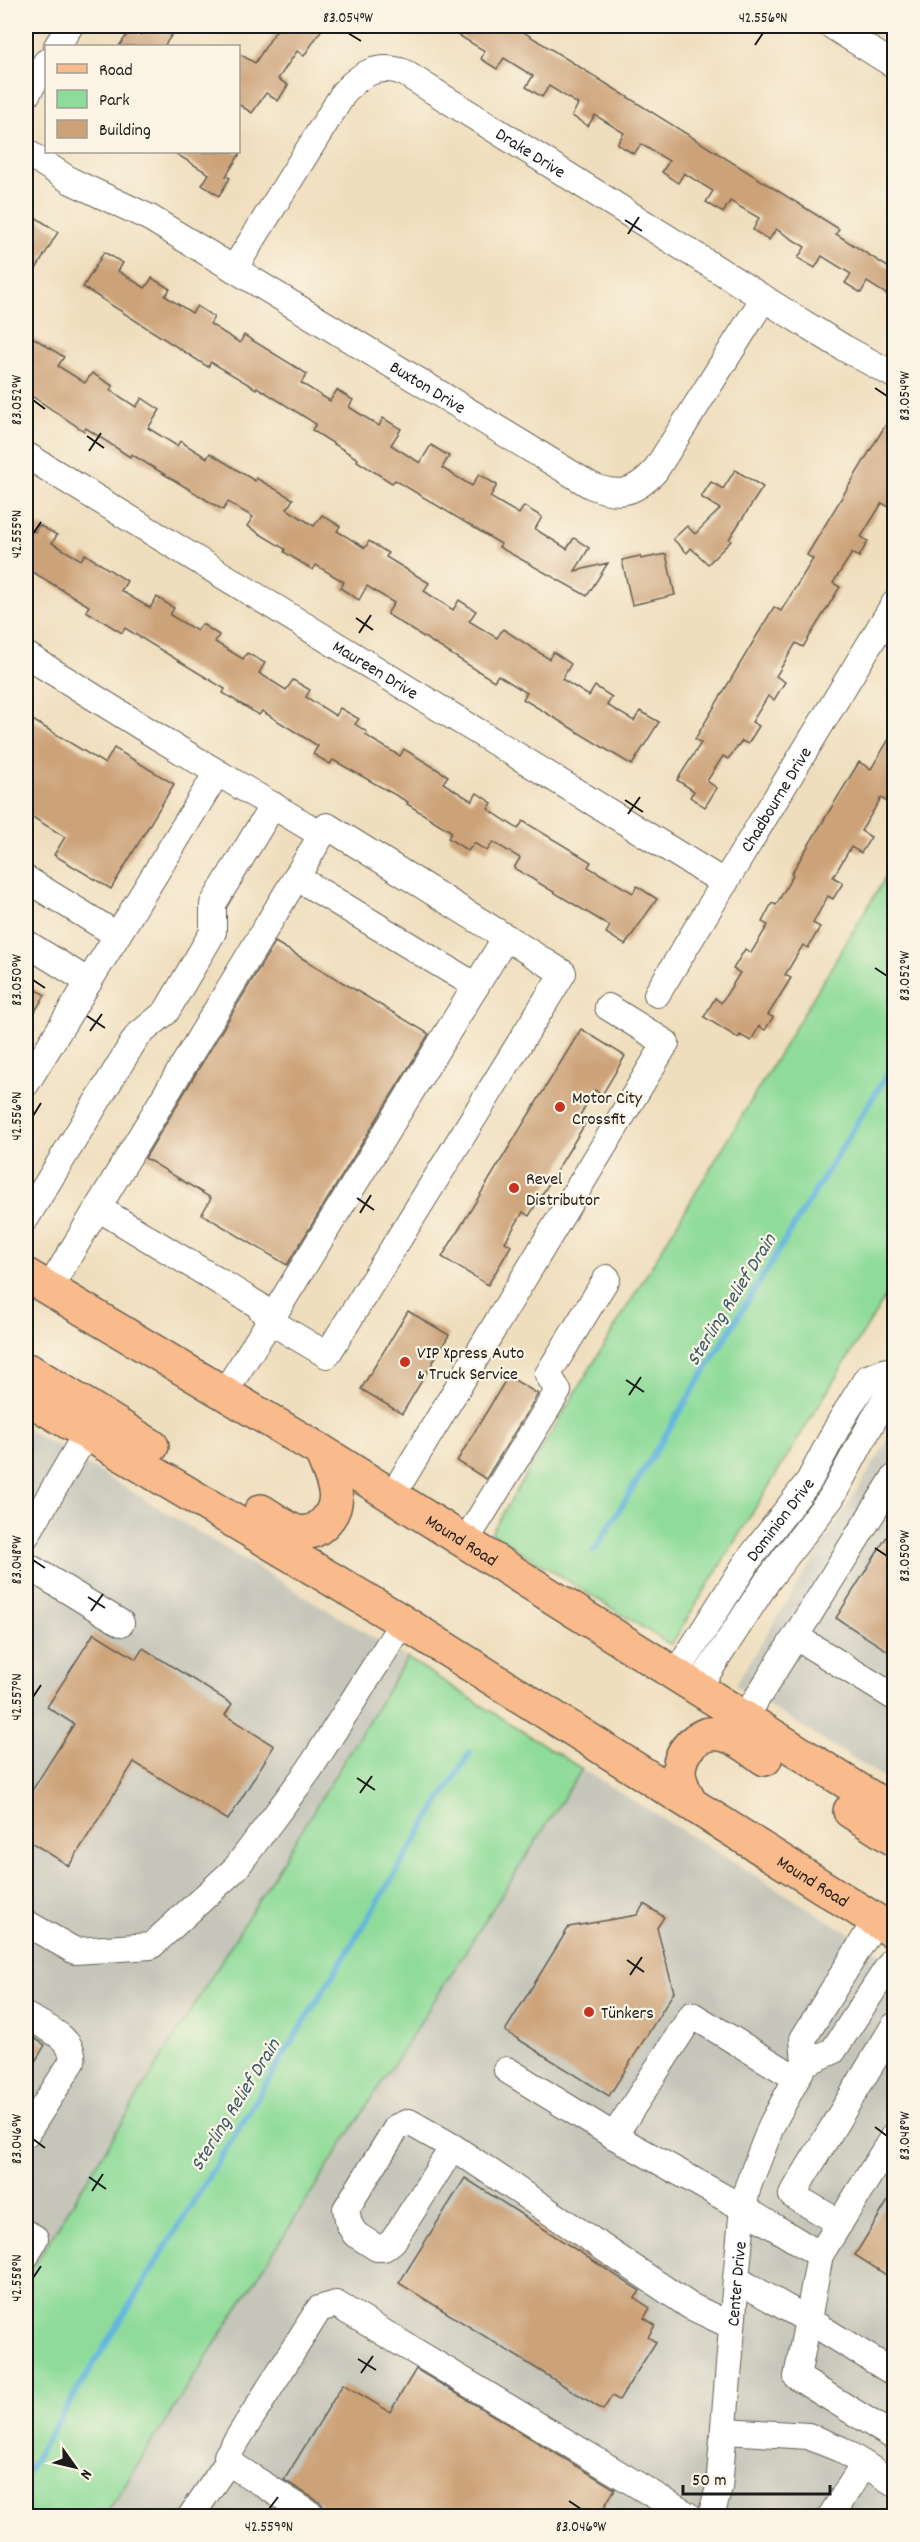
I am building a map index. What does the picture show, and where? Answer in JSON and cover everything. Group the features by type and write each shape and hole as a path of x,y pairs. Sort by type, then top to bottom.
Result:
{"main road":[{"name":"Mound Road","path":"37,1282 321,1451 686,1682 738,1729 894,1812"},
{"path":"26,1370 297,1532 313,1532 333,1514 337,1501 321,1451"},
{"name":"Mound Road","path":"26,1397 403,1622 885,1926"},
{"path":"690,1802 679,1771 684,1752 706,1734 738,1729 894,1839"}],"street":[{"path":"58,45 70,26"},
{"path":"832,26 894,65"},
{"path":"26,96 45,64"},
{"name":"Drake Drive","path":"234,269 345,91 361,76 382,68 403,72 844,348 894,375"},
{"name":"Buxton Drive","path":"26,152 72,181 150,218 590,485 615,493 630,491 644,483 655,471 764,298"},
{"name":"Maureen Drive","path":"26,455 725,883"},
{"name":"Chadbourne Drive","path":"657,994 894,604"},
{"path":"26,655 322,835"},
{"path":"26,1084 217,773"},
{"path":"26,1218 137,1036 166,1012 172,1002 213,932 213,904 273,805"},
{"path":"37,1282 98,1208 327,825 563,973 327,1355 270,1321 258,1305 98,1208"},
{"path":"296,877 476,986"},
{"path":"26,879 117,935"},
{"path":"224,1393 506,938"},
{"path":"26,944 88,982"},
{"path":"392,1496 666,1043 608,1007"},
{"path":"465,1542 558,1391 548,1374 607,1278"},
{"name":"Dominion Drive","path":"686,1682 747,1562 809,1481 840,1422 867,1378 891,1366"},
{"name":"Dominion Drive","path":"686,1682 831,1498 888,1393 891,1366"},
{"path":"26,1536 86,1434"},
{"path":"738,1729 894,1478"},
{"path":"773,1528 795,1546"},
{"path":"26,1564 121,1623"},
{"path":"26,1923 75,1951 151,1946 236,1868 309,1770 403,1622"},
{"path":"796,1636 894,1697"},
{"name":"Center Drive","path":"711,2517 719,2488 725,2432 743,2208 759,2153 800,2070 802,2039 885,1926"},
{"path":"614,2136 692,2015 800,2070 833,2051 894,1958"},
{"path":"26,2016 70,2045 73,2053 72,2062 26,2134"},
{"path":"840,2223 792,2195 894,2026"},
{"path":"507,2070 614,2136 743,2208 820,2255"},
{"path":"453,2147 393,2241 384,2248 377,2248 355,2234 349,2224 346,2209 397,2127 409,2122 453,2147 690,2306 732,2326"},
{"path":"894,2135 820,2255 797,2377 894,2437"},
{"path":"26,2233 35,2238 26,2256"},
{"path":"736,2279 894,2373"},
{"path":"191,2517 228,2462 227,2456 319,2309 336,2304 689,2517"},
{"path":"725,2432 808,2436 840,2449 894,2483"},
{"path":"228,2462 313,2517"},
{"path":"831,2517 864,2464"}],"shaded area":[{"path":"26,1428 407,1658 26,2279"},
{"path":"894,1431 894,1784 735,1685"},
{"path":"582,1769 894,1961 894,2516 105,2516"}],"green space":[{"name":"Sterling Relief Drain","path":"894,863 894,1283 671,1645 491,1533"},
{"name":"Sterling Relief Drain","path":"407,1658 582,1769 105,2516 26,2516 26,2279"}],"building":[{"path":"147,26 178,26 165,45 120,45 131,29 141,35"},
{"path":"279,26 324,26 304,56 297,51 278,79 288,85 278,101 266,93 252,113 240,105 240,54 255,63"},
{"path":"443,26 514,26 839,229 836,234 894,271 894,299 867,282 861,293 845,283 851,274 822,256 815,268 798,258 805,247 776,229 769,240 753,230 759,218 730,201 723,213 706,202 713,191 684,173 678,183 662,172 669,161 641,144 634,154 617,144 624,133 595,115 588,126 572,116 578,104 549,86 542,97 526,87 533,76 504,58 497,69 481,59 485,51"},
{"path":"241,152 226,176 230,178 219,196 202,185 209,174 175,153"},
{"path":"26,211 58,232 26,286"},
{"path":"104,252 123,263 118,271 145,288 152,278 170,289 165,296 192,313 197,306 214,317 210,324 240,343 244,335 307,374 301,383 330,401 337,390 353,400 349,407 379,426 383,418 401,429 391,445 420,463 431,445 449,456 442,468 472,486 479,474 497,485 490,497 519,514 524,506 542,517 535,529 567,549 574,538 589,548 575,571 608,563 587,596 499,547 501,544 395,480 392,483 357,461 358,459 312,430 316,424 257,387 256,389 211,362 208,367 83,287"},
{"path":"26,333 64,357 58,366 85,383 92,373 113,386 110,390 136,407 142,398 160,410 148,428 177,446 180,441 207,458 210,453 255,481 256,478 293,499 287,509 314,526 322,515 340,526 337,531 365,548 369,541 388,553 386,557 429,583 424,591 453,610 459,600 476,611 469,621 497,638 503,629 549,659 553,652 571,664 562,679 589,696 595,686 612,697 607,705 634,721 640,711 659,722 632,765 523,699 527,693 498,675 494,681 387,614 394,603 367,586 359,600 340,588 344,582 316,565 313,570 284,552 285,549 247,526 253,517 228,502 223,510 131,454 130,457 86,428 84,431 26,392"},
{"path":"894,411 894,497 889,507 882,503 861,537 868,541 859,557 852,553 833,583 840,587 803,647 796,643 776,676 785,682 774,700 768,696 752,722 759,726 748,744 742,741 728,759 723,756 707,781 717,788 705,807 690,797 694,791 677,780 701,743 695,739 774,607 781,611 813,559 807,555"},
{"path":"735,470 763,487 729,539 731,541 708,564 691,548 687,553 673,539 687,526 695,534 720,509 701,497 711,482 723,489"},
{"path":"39,525 57,535 52,543 81,560 85,554 127,581 121,591 150,608 157,597 174,608 170,615 197,631 202,624 219,635 215,642 243,659 247,653 265,663 259,673 286,690 293,680 310,690 306,697 336,716 340,708 359,719 355,724 367,732 366,735 373,740 400,756 404,749 448,776 443,783 472,801 477,793 492,803 488,809 518,829 523,821 591,862 588,867 633,893 637,886 657,899 625,945 606,933 610,926 514,868 520,858 493,842 487,851 474,843 468,851 448,838 452,832 407,804 408,802 333,760 330,764 313,754 318,746 262,711 259,715 223,693 225,689 125,628 122,633 86,611 89,606 26,568 26,526 35,532"},
{"path":"666,554 675,595 632,605 622,560"},
{"path":"26,716 105,764 114,748 174,784 111,889 54,855 65,837 26,813"},
{"path":"894,731 894,795 889,803 881,798 861,831 871,837 861,853 851,847 833,877 843,883 833,899 828,896 813,923 820,927 808,948 803,945 785,975 791,978 768,1015 773,1017 765,1030 759,1026 751,1041 740,1035 738,1038 704,1017 715,998 721,1003 740,973 733,969 745,949 751,953 768,925 762,922 772,903 776,905 793,875 791,874 859,762 871,769"},
{"path":"275,942 429,1034 287,1265 202,1214 211,1198 145,1158"},
{"path":"26,983 45,995 26,1026"},
{"path":"581,1029 625,1056 602,1095 595,1090 577,1120 585,1124 529,1216 523,1212 505,1242 511,1246 488,1285 442,1257"},
{"name":"VIP Xpress Auto & Truck Service","path":"408,1311 449,1335 402,1414 361,1389"},
{"path":"508,1376 538,1394 486,1479 457,1461"},
{"path":"894,1525 894,1655 836,1618"},
{"path":"94,1633 136,1659 143,1648 232,1704 225,1715 274,1746 228,1820 134,1762 69,1866 26,1839 26,1800 74,1724 47,1707"},
{"name":"Tünkers","path":"644,1904 664,1917 657,1928 674,1992 609,2096 505,2031 569,1927 637,1915"},
{"path":"26,2033 45,2045 26,2077"},
{"path":"465,2178 640,2291 635,2298 650,2308 644,2318 655,2325 648,2337 656,2342 619,2400 612,2396 603,2410 399,2283"},
{"path":"894,2191 894,2280 855,2255"},
{"path":"416,2369 615,2489 598,2517 329,2517 321,2503 284,2480 343,2384 390,2412"}],"waterway":[{"name":"Sterling Relief Drain","path":"594,1551 894,1063"},
{"name":"Sterling Relief Drain","path":"26,2474 470,1752"}],"place":[{"name":"Motor City Crossfit","path":"560,1107"},
{"name":"Revel Distributor","path":"514,1188"},
{"name":"VIP Xpress Auto & Truck Service","path":"405,1362"},
{"name":"Tünkers","path":"589,2012"}]}
